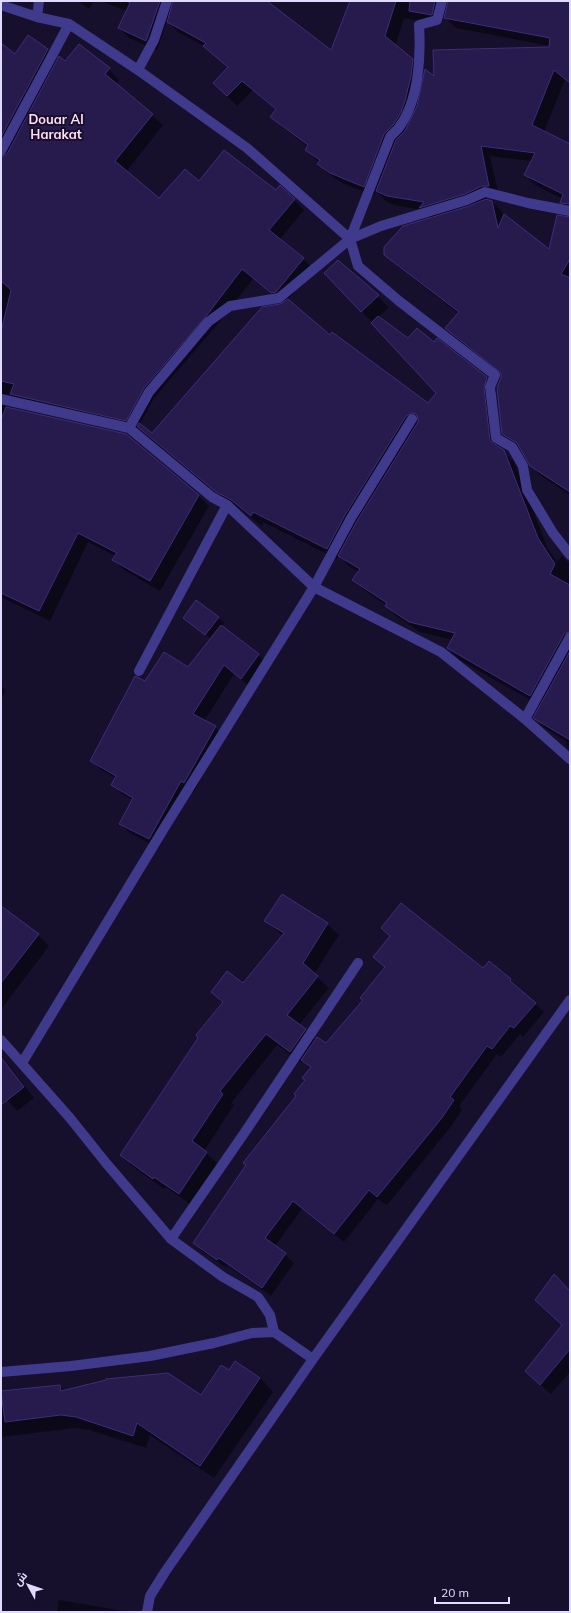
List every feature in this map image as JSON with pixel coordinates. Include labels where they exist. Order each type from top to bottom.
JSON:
[{"type":"street","points":[[37,17],[39,1]]},
{"type":"street","points":[[138,70],[154,40],[167,1]]},
{"type":"street","points":[[350,238],[390,137],[401,125],[413,100],[421,52],[419,25],[437,20],[442,1]]},
{"type":"street","points":[[1,5],[37,17],[69,24],[138,70],[247,148],[350,238],[358,266],[398,301],[496,375],[490,388],[496,438],[512,447],[523,466],[527,490],[553,533],[570,554]]},
{"type":"street","points":[[1,151],[69,24]]},
{"type":"street","points":[[129,428],[149,392],[208,322],[230,306],[279,298],[350,238],[381,226],[467,200],[485,192],[528,203],[570,211]]},
{"type":"street","points":[[1,400],[129,428],[212,497],[226,505],[314,587],[441,652],[526,719],[570,759]]},
{"type":"street","points":[[22,1062],[166,825],[314,587],[351,518],[412,419]]},
{"type":"street","points":[[139,671],[226,505]]},
{"type":"street","points":[[526,719],[570,636]]},
{"type":"street","points":[[171,1239],[245,1132],[358,963]]},
{"type":"street","points":[[147,1612],[150,1596],[165,1572],[313,1359],[570,1000]]},
{"type":"street","points":[[1,1040],[22,1062],[171,1239],[223,1277],[258,1297],[270,1315],[274,1332]]},
{"type":"street","points":[[1,1372],[71,1366],[150,1356],[214,1343],[252,1333],[274,1332],[313,1359]]},
{"type":"building","points":[[127,1],[160,1],[146,41],[118,28],[130,3]]},
{"type":"building","points":[[173,1],[267,1],[331,50],[350,1],[396,1],[385,36],[413,59],[411,76],[401,112],[394,124],[384,134],[364,187],[330,173],[317,164],[320,160],[305,150],[308,145],[270,117],[276,109],[242,81],[227,96],[213,83],[228,67],[203,46],[206,43],[167,22]]},
{"type":"building","points":[[410,1],[435,1],[432,15],[409,11]]},
{"type":"building","points":[[448,1],[570,1],[570,83],[554,70],[532,125],[570,144],[570,204],[560,203],[563,194],[524,175],[535,153],[481,146],[489,186],[482,186],[465,194],[419,208],[424,202],[387,196],[376,191],[396,140],[405,131],[417,106],[425,69],[434,76],[433,50],[549,47],[550,38],[444,18]]},
{"type":"building","points":[[28,35],[48,49],[1,137],[1,43],[15,54]]},
{"type":"building","points":[[79,44],[110,68],[105,74],[153,114],[115,161],[159,198],[185,169],[199,181],[224,150],[276,190],[280,185],[295,199],[269,230],[304,258],[276,292],[271,293],[242,269],[207,315],[144,388],[126,421],[10,394],[14,384],[1,381],[1,332],[11,290],[1,281],[1,157],[7,154],[59,56],[65,61]]},
{"type":"building","points":[[486,199],[492,201],[498,228],[504,214],[549,249],[557,215],[570,217],[570,259],[561,274],[570,278],[570,492],[530,466],[517,443],[502,434],[497,388],[501,378],[501,373],[445,328],[459,312],[384,255],[384,247],[403,226],[469,206]]},
{"type":"building","points":[[338,260],[379,295],[361,312],[324,273]]},
{"type":"building","points":[[288,299],[330,335],[332,332],[428,403],[436,393],[371,323],[378,316],[408,338],[417,328],[434,342],[437,338],[487,377],[484,388],[490,441],[504,450],[538,538],[555,564],[550,574],[570,585],[570,631],[564,634],[530,696],[447,648],[455,633],[409,622],[385,606],[387,603],[352,580],[360,569],[338,556],[357,521],[418,422],[416,414],[412,413],[406,416],[345,515],[327,549],[253,512],[251,516],[230,499],[216,492],[137,426],[139,423],[152,433],[262,307],[280,304]]},
{"type":"building","points":[[6,407],[126,434],[199,495],[150,581],[112,560],[117,553],[78,533],[39,611],[1,593],[1,420]]},
{"type":"building","points":[[196,600],[219,617],[205,635],[183,618]]},
{"type":"building","points":[[221,625],[259,654],[241,679],[224,665],[193,714],[216,726],[184,783],[181,781],[149,839],[119,824],[133,798],[111,785],[116,776],[90,761],[135,676],[145,681],[164,652],[188,667]]},
{"type":"building","points":[[570,651],[570,740],[533,718]]},
{"type":"building","points":[[282,894],[328,923],[303,963],[318,976],[287,1015],[306,1029],[290,1052],[266,1034],[220,1091],[223,1094],[192,1141],[207,1152],[179,1194],[154,1177],[153,1179],[120,1155],[198,1038],[196,1035],[223,1002],[211,992],[227,971],[243,983],[284,933],[264,921]]},
{"type":"building","points":[[401,903],[483,968],[489,961],[511,979],[510,981],[536,1003],[514,1028],[510,1026],[492,1049],[487,1046],[450,1097],[454,1100],[441,1119],[377,1197],[369,1190],[334,1234],[293,1201],[265,1238],[286,1253],[262,1288],[219,1258],[217,1260],[193,1243],[246,1165],[243,1163],[296,1096],[294,1094],[305,1080],[302,1078],[311,1067],[301,1060],[317,1037],[326,1043],[363,1000],[360,998],[385,967],[373,957],[390,936],[381,928]]},
{"type":"building","points":[[1,906],[39,934],[1,983]]},
{"type":"building","points":[[1,1057],[24,1087],[1,1105]]},
{"type":"building","points":[[554,1274],[570,1291],[570,1349],[540,1385],[525,1371],[562,1325],[535,1300]]},
{"type":"building","points":[[235,1361],[260,1378],[200,1466],[137,1423],[133,1436],[76,1417],[61,1415],[5,1422],[1,1391],[60,1385],[61,1391],[106,1379],[168,1373],[201,1395],[221,1365],[229,1370]]},
{"type":"district","name":"Douar Al Harakat","points":[[56,126]]}]
